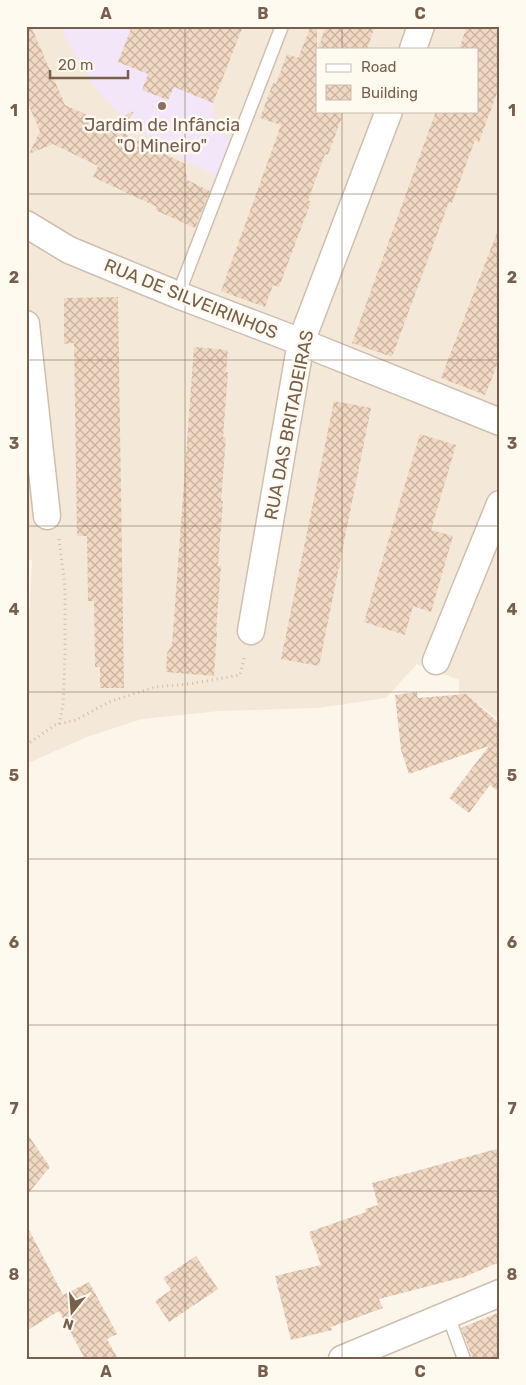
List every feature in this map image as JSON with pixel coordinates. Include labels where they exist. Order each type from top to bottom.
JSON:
[{"type":"street","points":[[413,48],[421,26]]},
{"type":"street","name":"RUA DAS BRITADEIRAS","points":[[251,631],[301,342],[389,112]]},
{"type":"street","name":"RUA DE SILVEIRINHOS","points":[[26,224],[69,250],[500,422]]},
{"type":"street","points":[[26,324],[47,516]]},
{"type":"street","points":[[436,661],[500,504]]},
{"type":"street","points":[[342,1359],[500,1293]]},
{"type":"lane","points":[[178,295],[282,26]]},
{"type":"lane","points":[[448,1315],[464,1359]]},
{"type":"path","points":[[47,516],[60,541],[65,587],[66,656],[63,705],[59,724]]},
{"type":"path","points":[[26,745],[55,725],[76,720],[109,702],[155,687],[189,684],[240,675],[251,631]]},
{"type":"shaded area","points":[[26,26],[500,26],[500,721],[486,709],[459,695],[459,680],[417,664],[386,698],[318,708],[220,711],[142,719],[87,737],[26,764],[26,679],[32,560],[26,559]]},
{"type":"shaded area","name":"Jardim de Infância \"O Mineiro\"","points":[[59,26],[241,26],[212,100],[218,124],[231,142],[216,176],[163,149],[117,112],[98,91]]},
{"type":"building","points":[[26,26],[31,26],[65,105],[106,124],[134,111],[123,133],[185,164],[187,180],[210,191],[195,228],[155,210],[157,207],[93,177],[98,166],[53,144],[29,154],[40,131],[26,99]]},
{"type":"building","points":[[132,26],[243,26],[213,103],[174,87],[168,100],[142,90],[148,74],[118,62]]},
{"type":"building","points":[[311,26],[317,26],[316,112],[344,112],[328,155],[325,154],[308,200],[311,202],[279,287],[273,285],[265,307],[221,291],[281,125],[260,118],[273,83],[276,84],[287,54],[298,58]]},
{"type":"building","points":[[326,26],[375,26],[367,48],[318,48]]},
{"type":"building","points":[[467,26],[500,26],[500,85],[479,142],[475,140],[452,203],[449,202],[392,357],[352,343],[436,112],[478,112],[478,48],[459,48]]},
{"type":"building","points":[[498,230],[500,230],[500,358],[485,395],[441,378]]},
{"type":"building","points":[[118,297],[124,688],[100,688],[100,667],[95,667],[94,601],[88,601],[87,536],[77,536],[74,343],[64,344],[64,298]]},
{"type":"building","points":[[194,347],[228,350],[223,437],[226,437],[218,566],[221,566],[214,676],[166,672],[167,653],[172,645]]},
{"type":"building","points":[[334,401],[371,408],[319,666],[281,659]]},
{"type":"building","points":[[420,434],[456,445],[431,530],[453,536],[431,612],[413,606],[405,635],[364,622]]},
{"type":"building","points":[[417,692],[418,698],[466,694],[500,724],[500,793],[490,785],[469,813],[449,798],[489,746],[409,774],[401,750],[395,695]]},
{"type":"building","points":[[26,1132],[50,1167],[26,1196]]},
{"type":"building","points":[[500,1148],[500,1262],[464,1277],[379,1299],[383,1308],[331,1327],[332,1330],[291,1340],[275,1276],[321,1265],[309,1232],[366,1212],[365,1209],[378,1205],[372,1183]]},
{"type":"building","points":[[26,1224],[63,1295],[89,1282],[117,1334],[107,1339],[118,1359],[85,1359],[59,1311],[26,1331]]},
{"type":"building","points":[[196,1256],[218,1289],[169,1322],[155,1301],[171,1290],[163,1278]]},
{"type":"building","points":[[500,1312],[500,1359],[473,1359],[461,1328]]},
{"type":"place","name":"Jardim de Infância \"O Mineiro\"","points":[[162,106]]}]
